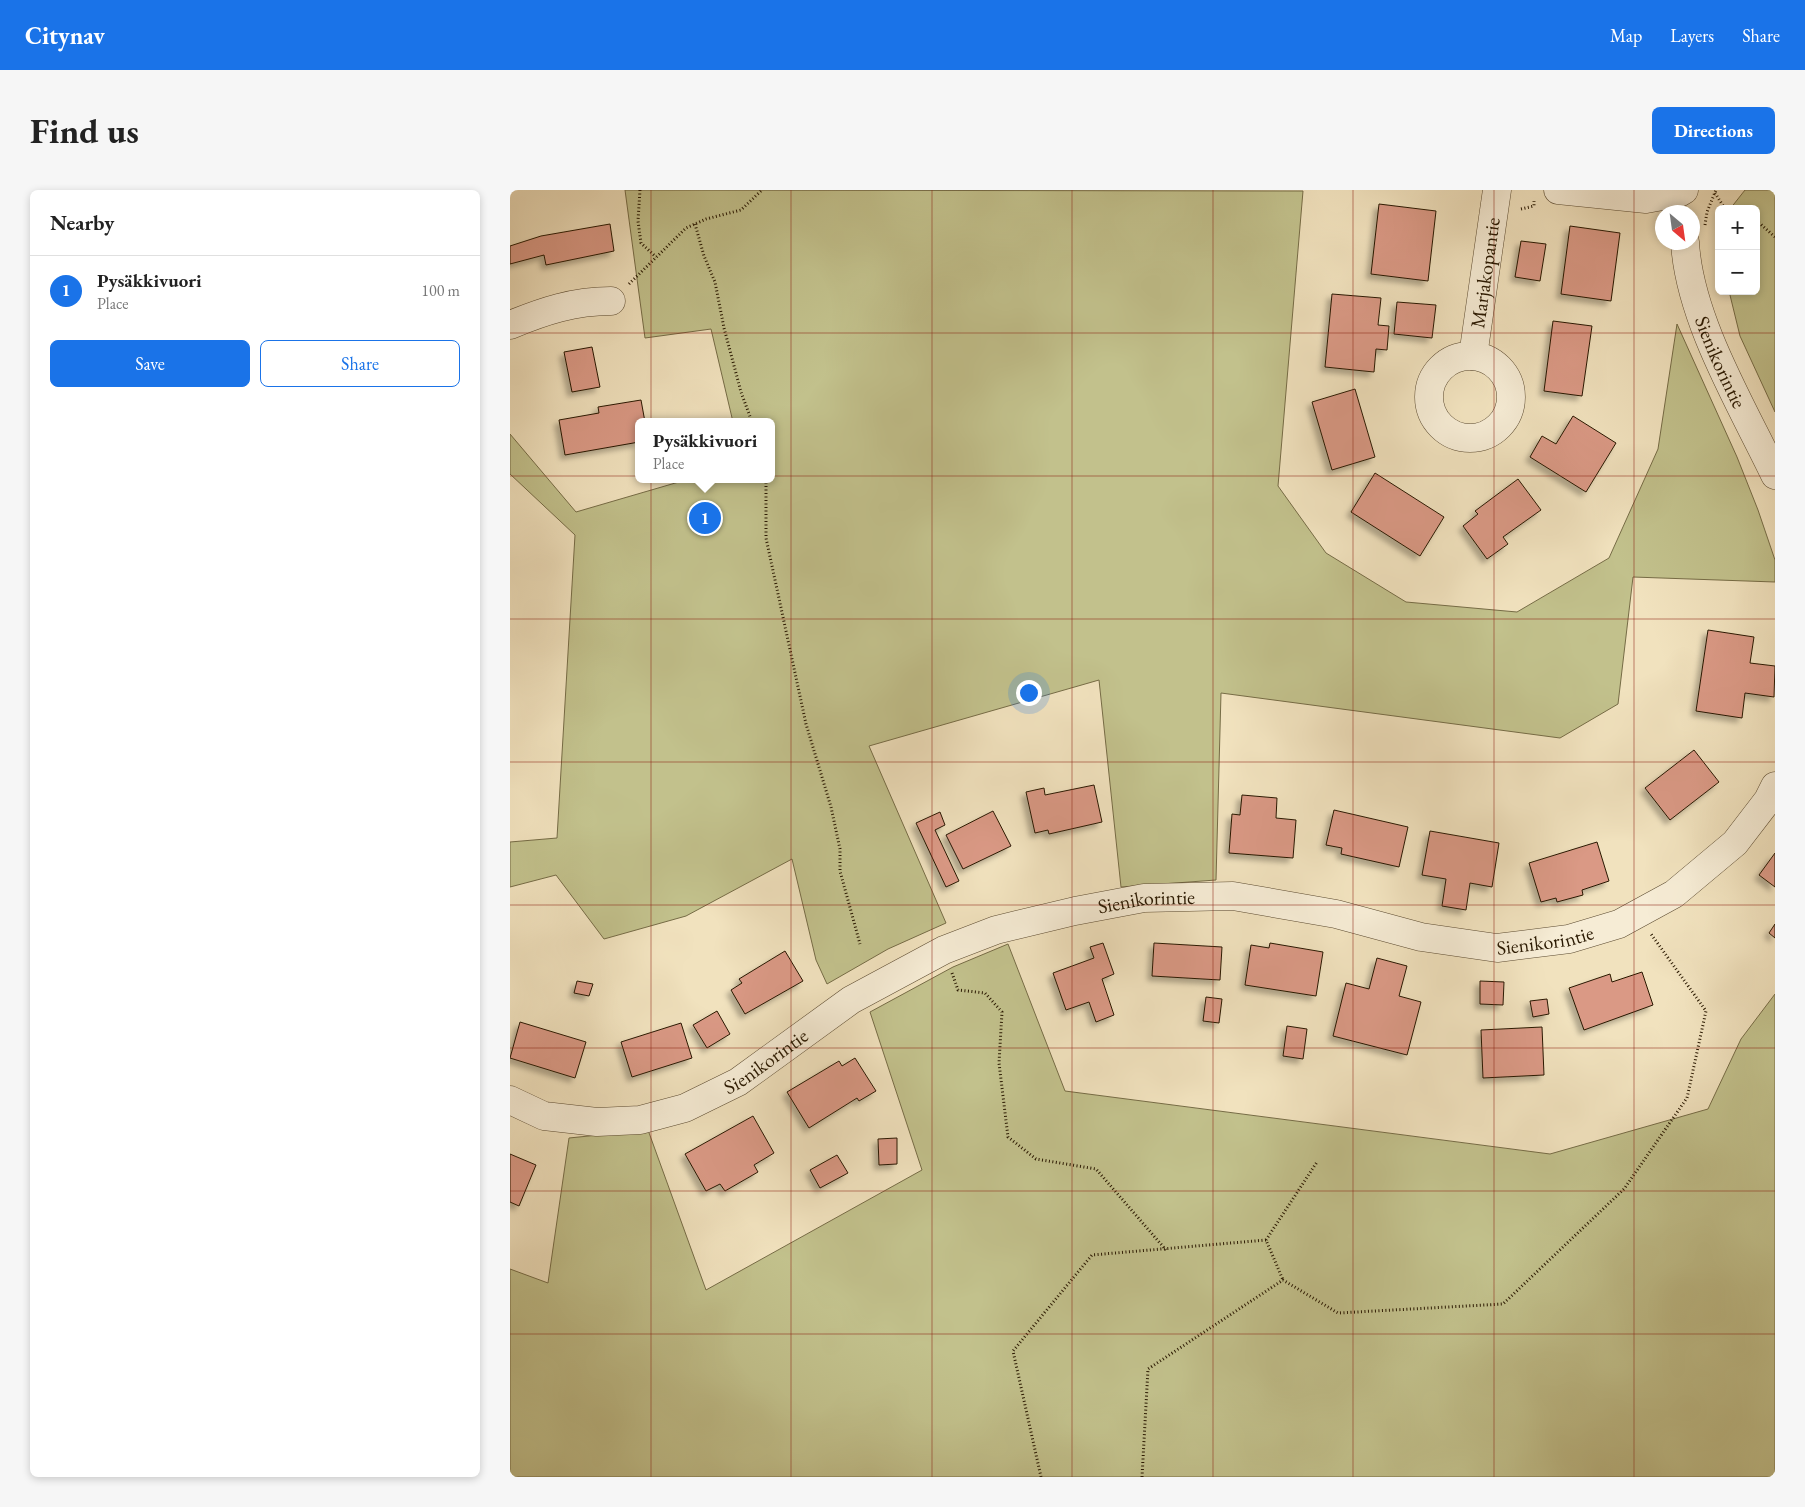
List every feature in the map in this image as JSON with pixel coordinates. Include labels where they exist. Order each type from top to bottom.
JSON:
[{"type":"street","name":"Marjakopantie","points":[[1473,356],[1497,190]]},
{"type":"street","points":[[1558,190],[1646,198],[1682,198]]},
{"type":"street","name":"Sienikorintie","points":[[1686,250],[1690,281],[1712,342],[1775,475]]},
{"type":"street","points":[[510,325],[552,308],[585,301],[612,301]]},
{"type":"street","name":"Sienikorintie","points":[[510,1100],[544,1116],[597,1122],[640,1120],[685,1108],[738,1082],[851,1000],[944,950],[996,930],[1075,911],[1144,898],[1233,896],[1336,914],[1421,937],[1497,948],[1569,939],[1619,924],[1674,894],[1735,843],[1768,800],[1775,786]]},
{"type":"path","points":[[640,190],[638,221],[641,243],[656,257]]},
{"type":"path","points":[[612,301],[686,228],[741,210],[762,190]]},
{"type":"path","points":[[1715,193],[1722,205]]},
{"type":"path","points":[[1760,223],[1775,236]]},
{"type":"path","points":[[695,224],[704,256],[715,282],[738,383],[751,418]]},
{"type":"path","points":[[767,483],[766,538],[806,724],[831,807],[840,849],[840,871],[860,944]]},
{"type":"path","points":[[1266,1240],[1283,1280],[1338,1314],[1503,1304],[1624,1189],[1687,1098],[1706,1011],[1638,915]]},
{"type":"path","points":[[944,950],[958,990],[984,993],[1002,1012],[999,1063],[1008,1137],[1036,1159],[1096,1169],[1166,1250]]},
{"type":"path","points":[[1266,1240],[1317,1162]]},
{"type":"path","points":[[1041,1477],[1013,1352],[1092,1255],[1266,1240]]},
{"type":"path","points":[[1142,1477],[1148,1369],[1283,1280]]},
{"type":"shaded area","points":[[625,190],[1303,191],[1278,486],[1326,553],[1406,602],[1517,612],[1609,558],[1658,449],[1677,324],[1737,457],[1758,510],[1775,560],[1775,582],[1633,577],[1618,704],[1560,738],[1221,693],[1216,880],[1121,887],[1099,680],[869,746],[946,923],[888,949],[827,984],[816,960],[792,859],[686,916],[604,939],[556,875],[510,887],[510,842],[557,838],[575,535],[510,474],[510,434],[576,512],[675,483],[775,483],[775,418],[732,418],[711,329],[645,338]]},
{"type":"shaded area","points":[[1745,190],[1775,190],[1775,412],[1740,336],[1730,295],[1760,295],[1760,205],[1733,205]]},
{"type":"shaded area","points":[[1008,944],[1065,1091],[1550,1154],[1708,1109],[1741,1039],[1775,994],[1775,1477],[510,1477],[510,1269],[548,1283],[569,1138],[648,1130],[706,1290],[922,1170],[870,1012],[953,967]]},
{"type":"building","points":[[1379,204],[1436,211],[1428,281],[1371,274]]},
{"type":"building","points":[[610,224],[614,251],[546,265],[544,255],[510,264],[510,246],[541,236]]},
{"type":"building","points":[[1570,226],[1620,233],[1611,301],[1561,294]]},
{"type":"building","points":[[1521,241],[1546,244],[1540,281],[1515,277]]},
{"type":"building","points":[[1332,294],[1381,298],[1378,325],[1389,326],[1387,350],[1376,349],[1374,372],[1325,367]]},
{"type":"building","points":[[1397,302],[1436,305],[1432,338],[1394,334]]},
{"type":"building","points":[[1553,321],[1592,326],[1582,396],[1544,391]]},
{"type":"building","points":[[592,347],[600,387],[572,392],[564,352]]},
{"type":"building","points":[[1355,389],[1375,457],[1332,470],[1312,402]]},
{"type":"building","points":[[641,400],[644,418],[635,418],[635,443],[565,455],[559,420],[599,413],[598,407]]},
{"type":"building","points":[[1573,416],[1616,443],[1586,492],[1530,457],[1542,436],[1556,444]]},
{"type":"building","points":[[1375,473],[1444,517],[1420,556],[1351,512]]},
{"type":"building","points":[[1518,479],[1541,510],[1503,537],[1508,544],[1487,559],[1463,526],[1478,514],[1475,511]]},
{"type":"building","points":[[1708,630],[1754,637],[1750,663],[1775,666],[1774,697],[1745,693],[1742,718],[1696,711]]},
{"type":"building","points":[[1694,750],[1719,782],[1670,820],[1645,788]]},
{"type":"building","points":[[1094,785],[1102,822],[1049,834],[1048,830],[1035,833],[1026,792],[1044,788],[1045,795]]},
{"type":"building","points":[[1242,795],[1277,798],[1276,818],[1296,820],[1293,858],[1229,853],[1232,814],[1240,815]]},
{"type":"building","points":[[1334,810],[1408,827],[1399,867],[1341,854],[1342,848],[1326,845]]},
{"type":"building","points":[[993,811],[1011,846],[963,869],[946,835]]},
{"type":"building","points":[[940,812],[945,825],[935,830],[959,881],[946,887],[916,823]]},
{"type":"building","points":[[1430,831],[1499,843],[1492,887],[1470,883],[1466,910],[1442,906],[1446,879],[1422,875]]},
{"type":"building","points":[[1597,842],[1609,881],[1582,890],[1583,895],[1557,902],[1556,898],[1541,902],[1529,863]]},
{"type":"building","points":[[1775,853],[1775,887],[1759,875]]},
{"type":"building","points":[[1775,924],[1775,938],[1769,933]]},
{"type":"building","points":[[1103,943],[1114,974],[1102,979],[1114,1015],[1096,1022],[1089,1002],[1066,1010],[1053,973],[1094,958],[1090,947]]},
{"type":"building","points":[[1154,943],[1222,947],[1220,980],[1152,976]]},
{"type":"building","points":[[1270,943],[1323,952],[1316,996],[1245,985],[1251,945],[1269,948]]},
{"type":"building","points":[[785,951],[803,981],[745,1014],[731,990],[742,983],[739,979]]},
{"type":"building","points":[[1377,958],[1407,966],[1399,996],[1421,1002],[1407,1055],[1333,1036],[1346,983],[1369,989]]},
{"type":"building","points":[[1642,972],[1653,1005],[1584,1030],[1569,988],[1610,974],[1612,982]]},
{"type":"building","points":[[577,981],[593,984],[589,996],[574,993]]},
{"type":"building","points":[[1480,981],[1504,982],[1503,1005],[1480,1004]]},
{"type":"building","points":[[1206,997],[1222,999],[1219,1023],[1203,1021]]},
{"type":"building","points":[[1547,999],[1549,1014],[1533,1017],[1530,1001]]},
{"type":"building","points":[[717,1011],[730,1034],[707,1048],[693,1025]]},
{"type":"building","points":[[520,1022],[586,1042],[575,1078],[510,1058]]},
{"type":"building","points":[[681,1023],[692,1058],[632,1077],[621,1042]]},
{"type":"building","points":[[1287,1026],[1307,1029],[1303,1059],[1283,1056]]},
{"type":"building","points":[[1542,1027],[1544,1075],[1483,1078],[1481,1030]]},
{"type":"building","points":[[855,1058],[876,1091],[859,1101],[857,1098],[809,1128],[787,1092],[839,1061],[842,1066]]},
{"type":"building","points":[[753,1116],[774,1153],[754,1165],[758,1172],[725,1191],[720,1184],[706,1191],[685,1154]]},
{"type":"building","points":[[897,1138],[897,1164],[879,1165],[878,1139]]},
{"type":"building","points":[[510,1154],[536,1165],[519,1206],[510,1202]]},
{"type":"building","points":[[837,1155],[848,1173],[820,1188],[810,1170]]},
{"type":"place","name":"Pysäkkivuori","points":[[705,518]]}]
